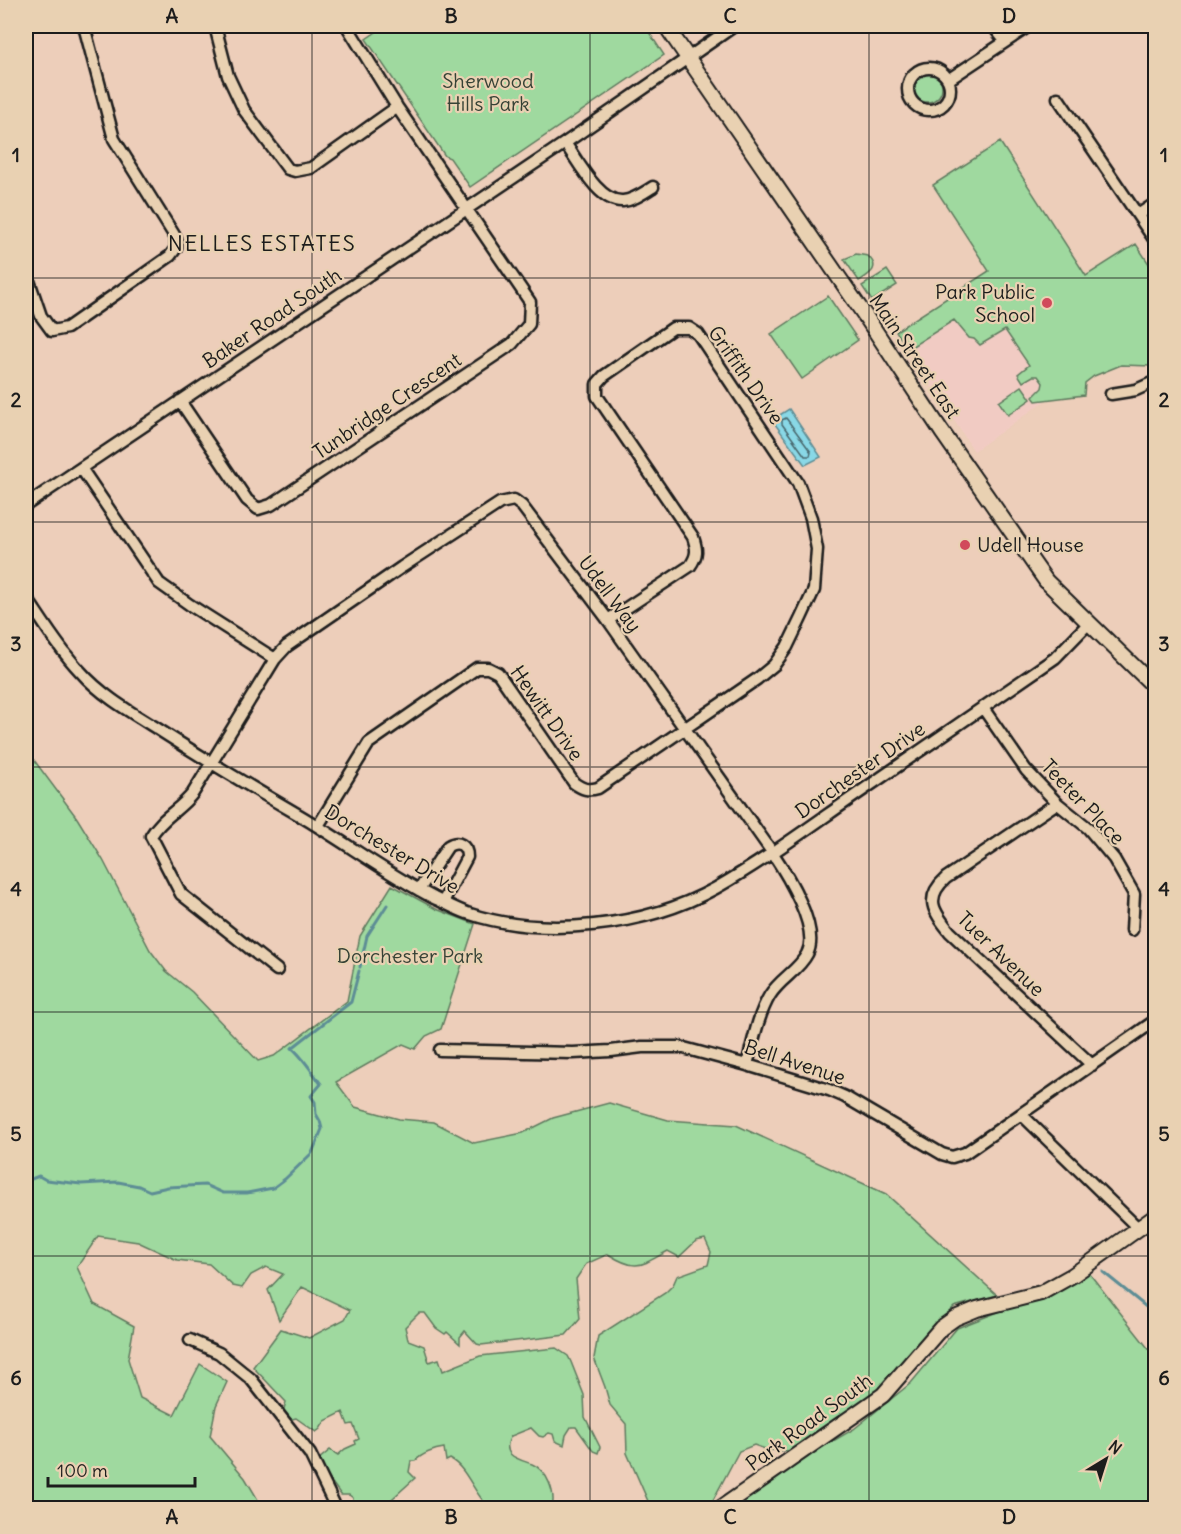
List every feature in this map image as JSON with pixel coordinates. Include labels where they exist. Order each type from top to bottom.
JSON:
[{"type":"main road","name":"Main Street East","points":[[666,26],[1046,581],[1155,688]]},
{"type":"main road","name":"Park Road South","points":[[721,1509],[883,1395],[928,1342],[948,1323],[977,1309],[1041,1293],[1073,1275],[1155,1216]]},
{"type":"street","points":[[26,272],[41,316],[52,331],[68,328],[170,256],[176,248],[177,238],[114,139],[84,26]]},
{"type":"street","points":[[215,26],[228,76],[244,110],[288,169],[295,171],[311,168],[397,107]]},
{"type":"street","points":[[347,26],[397,107],[467,209]]},
{"type":"street","name":"Baker Road South","points":[[26,505],[565,143],[734,26]]},
{"type":"street","points":[[993,26],[1005,41]]},
{"type":"street","points":[[948,80],[1029,26]]},
{"type":"street","points":[[928,68],[934,69],[945,75],[948,80],[949,97],[946,103],[936,110],[924,110],[910,99],[908,87],[912,76],[917,72],[928,68]]},
{"type":"street","points":[[1058,98],[1155,242]]},
{"type":"street","points":[[565,143],[598,190],[611,200],[622,201],[635,198],[652,187]]},
{"type":"street","points":[[1138,215],[1155,203]]},
{"type":"street","name":"Tunbridge Crescent","points":[[180,401],[247,500],[258,509],[281,499],[512,344],[529,324],[530,302],[467,209]]},
{"type":"street","name":"Griffith Drive","points":[[608,620],[690,566],[697,557],[697,548],[693,537],[597,396],[597,384],[604,376],[673,328],[689,328],[698,334],[798,483],[811,518],[817,549],[814,590],[787,647],[774,665],[686,728]]},
{"type":"street","points":[[1111,394],[1136,390],[1155,381]]},
{"type":"street","points":[[81,468],[159,583],[275,659]]},
{"type":"street","name":"Udell Way","points":[[277,970],[181,894],[151,836],[158,824],[187,800],[275,659],[287,645],[500,503],[514,500],[522,506],[686,728],[772,852],[797,893],[810,936],[807,956],[769,996],[747,1065]]},
{"type":"street","name":"Dorchester Drive","points":[[26,597],[82,673],[113,700],[211,764],[318,826],[419,890],[443,902],[467,913],[513,924],[543,927],[595,926],[663,910],[714,889],[772,852],[1055,658],[1088,624]]},
{"type":"street","name":"Hewitt Drive","points":[[318,826],[369,744],[477,668],[488,668],[498,673],[574,783],[585,789],[598,788],[686,728]]},
{"type":"street","name":"Teeter Place","points":[[983,708],[1026,770],[1057,803],[1088,828],[1114,859],[1134,894],[1131,930]]},
{"type":"street","name":"Tuer Avenue","points":[[1057,803],[946,878],[936,887],[932,903],[939,919],[950,932],[1092,1065]]},
{"type":"street","points":[[419,890],[448,846],[456,843],[462,844],[467,851],[467,857],[443,902]]},
{"type":"street","points":[[1138,1228],[1021,1114],[1155,1020]]},
{"type":"street","name":"Bell Avenue","points":[[440,1050],[573,1053],[664,1046],[696,1050],[845,1097],[942,1154],[952,1156],[965,1153],[1021,1114]]},
{"type":"street","points":[[189,1340],[219,1353],[251,1379],[310,1454],[336,1509]]},
{"type":"shaded area","name":"Park Public School","points":[[1000,142],[1086,276],[1136,244],[1155,273],[1155,364],[1152,366],[1093,367],[974,451],[896,331],[989,272],[933,185]]},
{"type":"green space","name":"Sherwood Hills Park","points":[[385,26],[645,26],[664,55],[470,187],[450,158],[445,156],[366,39]]},
{"type":"green space","points":[[927,72],[937,77],[942,87],[937,97],[927,102],[917,97],[912,87],[917,77]]},
{"type":"green space","name":"Park Public School","points":[[1000,142],[1086,276],[1136,244],[1155,273],[1156,364],[1152,366],[1121,365],[1094,376],[1085,383],[1084,395],[1036,401],[1033,397],[1042,388],[1043,383],[1038,376],[1033,376],[1023,382],[1018,374],[1029,365],[1005,330],[980,345],[974,339],[969,338],[954,320],[908,349],[896,331],[989,271],[933,185]]},
{"type":"green space","points":[[856,254],[868,256],[874,264],[870,273],[859,281],[844,259]]},
{"type":"green space","points":[[887,270],[897,285],[872,301],[862,286]]},
{"type":"green space","points":[[828,296],[858,340],[802,379],[771,334]]},
{"type":"green space","points":[[1022,386],[1031,399],[1008,415],[999,402]]},
{"type":"green space","name":"Dorchester Park","points":[[26,746],[28,752],[77,818],[103,860],[150,950],[166,971],[192,992],[258,1061],[274,1056],[347,1001],[360,936],[392,885],[436,909],[475,924],[441,1029],[426,1036],[415,1049],[403,1044],[336,1082],[355,1107],[399,1119],[434,1122],[474,1143],[523,1133],[553,1118],[609,1103],[668,1120],[736,1125],[886,1194],[997,1295],[954,1307],[913,1350],[884,1386],[819,1429],[791,1451],[768,1450],[754,1445],[739,1451],[713,1500],[701,1508],[651,1508],[627,1453],[626,1424],[610,1405],[594,1358],[598,1336],[665,1293],[673,1285],[677,1276],[708,1265],[711,1252],[705,1239],[696,1241],[679,1257],[668,1251],[644,1263],[632,1265],[608,1254],[586,1264],[576,1279],[580,1319],[566,1335],[481,1345],[477,1344],[465,1331],[460,1337],[460,1344],[447,1332],[445,1334],[436,1328],[425,1313],[419,1313],[405,1327],[408,1340],[424,1346],[429,1362],[439,1359],[443,1371],[480,1356],[556,1348],[568,1356],[584,1395],[585,1417],[600,1447],[598,1453],[593,1451],[576,1427],[571,1427],[564,1445],[555,1441],[553,1434],[539,1436],[531,1428],[511,1436],[508,1448],[512,1456],[537,1467],[546,1477],[553,1496],[552,1508],[487,1508],[461,1468],[450,1459],[446,1461],[444,1448],[411,1461],[409,1472],[415,1478],[382,1508],[354,1508],[353,1498],[349,1495],[341,1495],[318,1460],[330,1450],[338,1455],[356,1444],[355,1441],[359,1439],[353,1424],[348,1425],[343,1412],[325,1421],[316,1432],[296,1418],[288,1420],[283,1412],[286,1402],[253,1367],[281,1329],[309,1338],[345,1319],[350,1310],[302,1287],[279,1320],[268,1290],[283,1274],[266,1267],[251,1275],[242,1288],[233,1286],[209,1264],[177,1260],[138,1242],[98,1236],[77,1267],[94,1304],[134,1326],[128,1359],[140,1398],[174,1415],[200,1364],[227,1382],[216,1406],[210,1436],[245,1478],[263,1508],[26,1508]]},
{"type":"green space","points":[[1089,1273],[1155,1357],[1155,1508],[732,1508],[809,1455],[854,1429],[911,1383],[957,1328]]},
{"type":"water","points":[[789,409],[821,457],[805,465],[772,420]]},
{"type":"waterway","points":[[360,967],[367,936],[387,905]]},
{"type":"waterway","points":[[26,1181],[39,1176],[46,1180],[81,1184],[118,1182],[139,1186],[150,1191],[168,1187],[205,1185],[223,1193],[247,1193],[273,1188],[312,1153],[322,1129],[316,1114],[315,1102],[311,1096],[321,1084],[292,1048],[351,1002],[359,971]]},
{"type":"waterway","points":[[1103,1272],[1156,1315]]},
{"type":"place","name":"Park Public School","points":[[1047,303]]},
{"type":"place","name":"Udell House","points":[[965,545]]},
{"type":"district","name":"NELLES ESTATES","points":[[262,243]]}]
